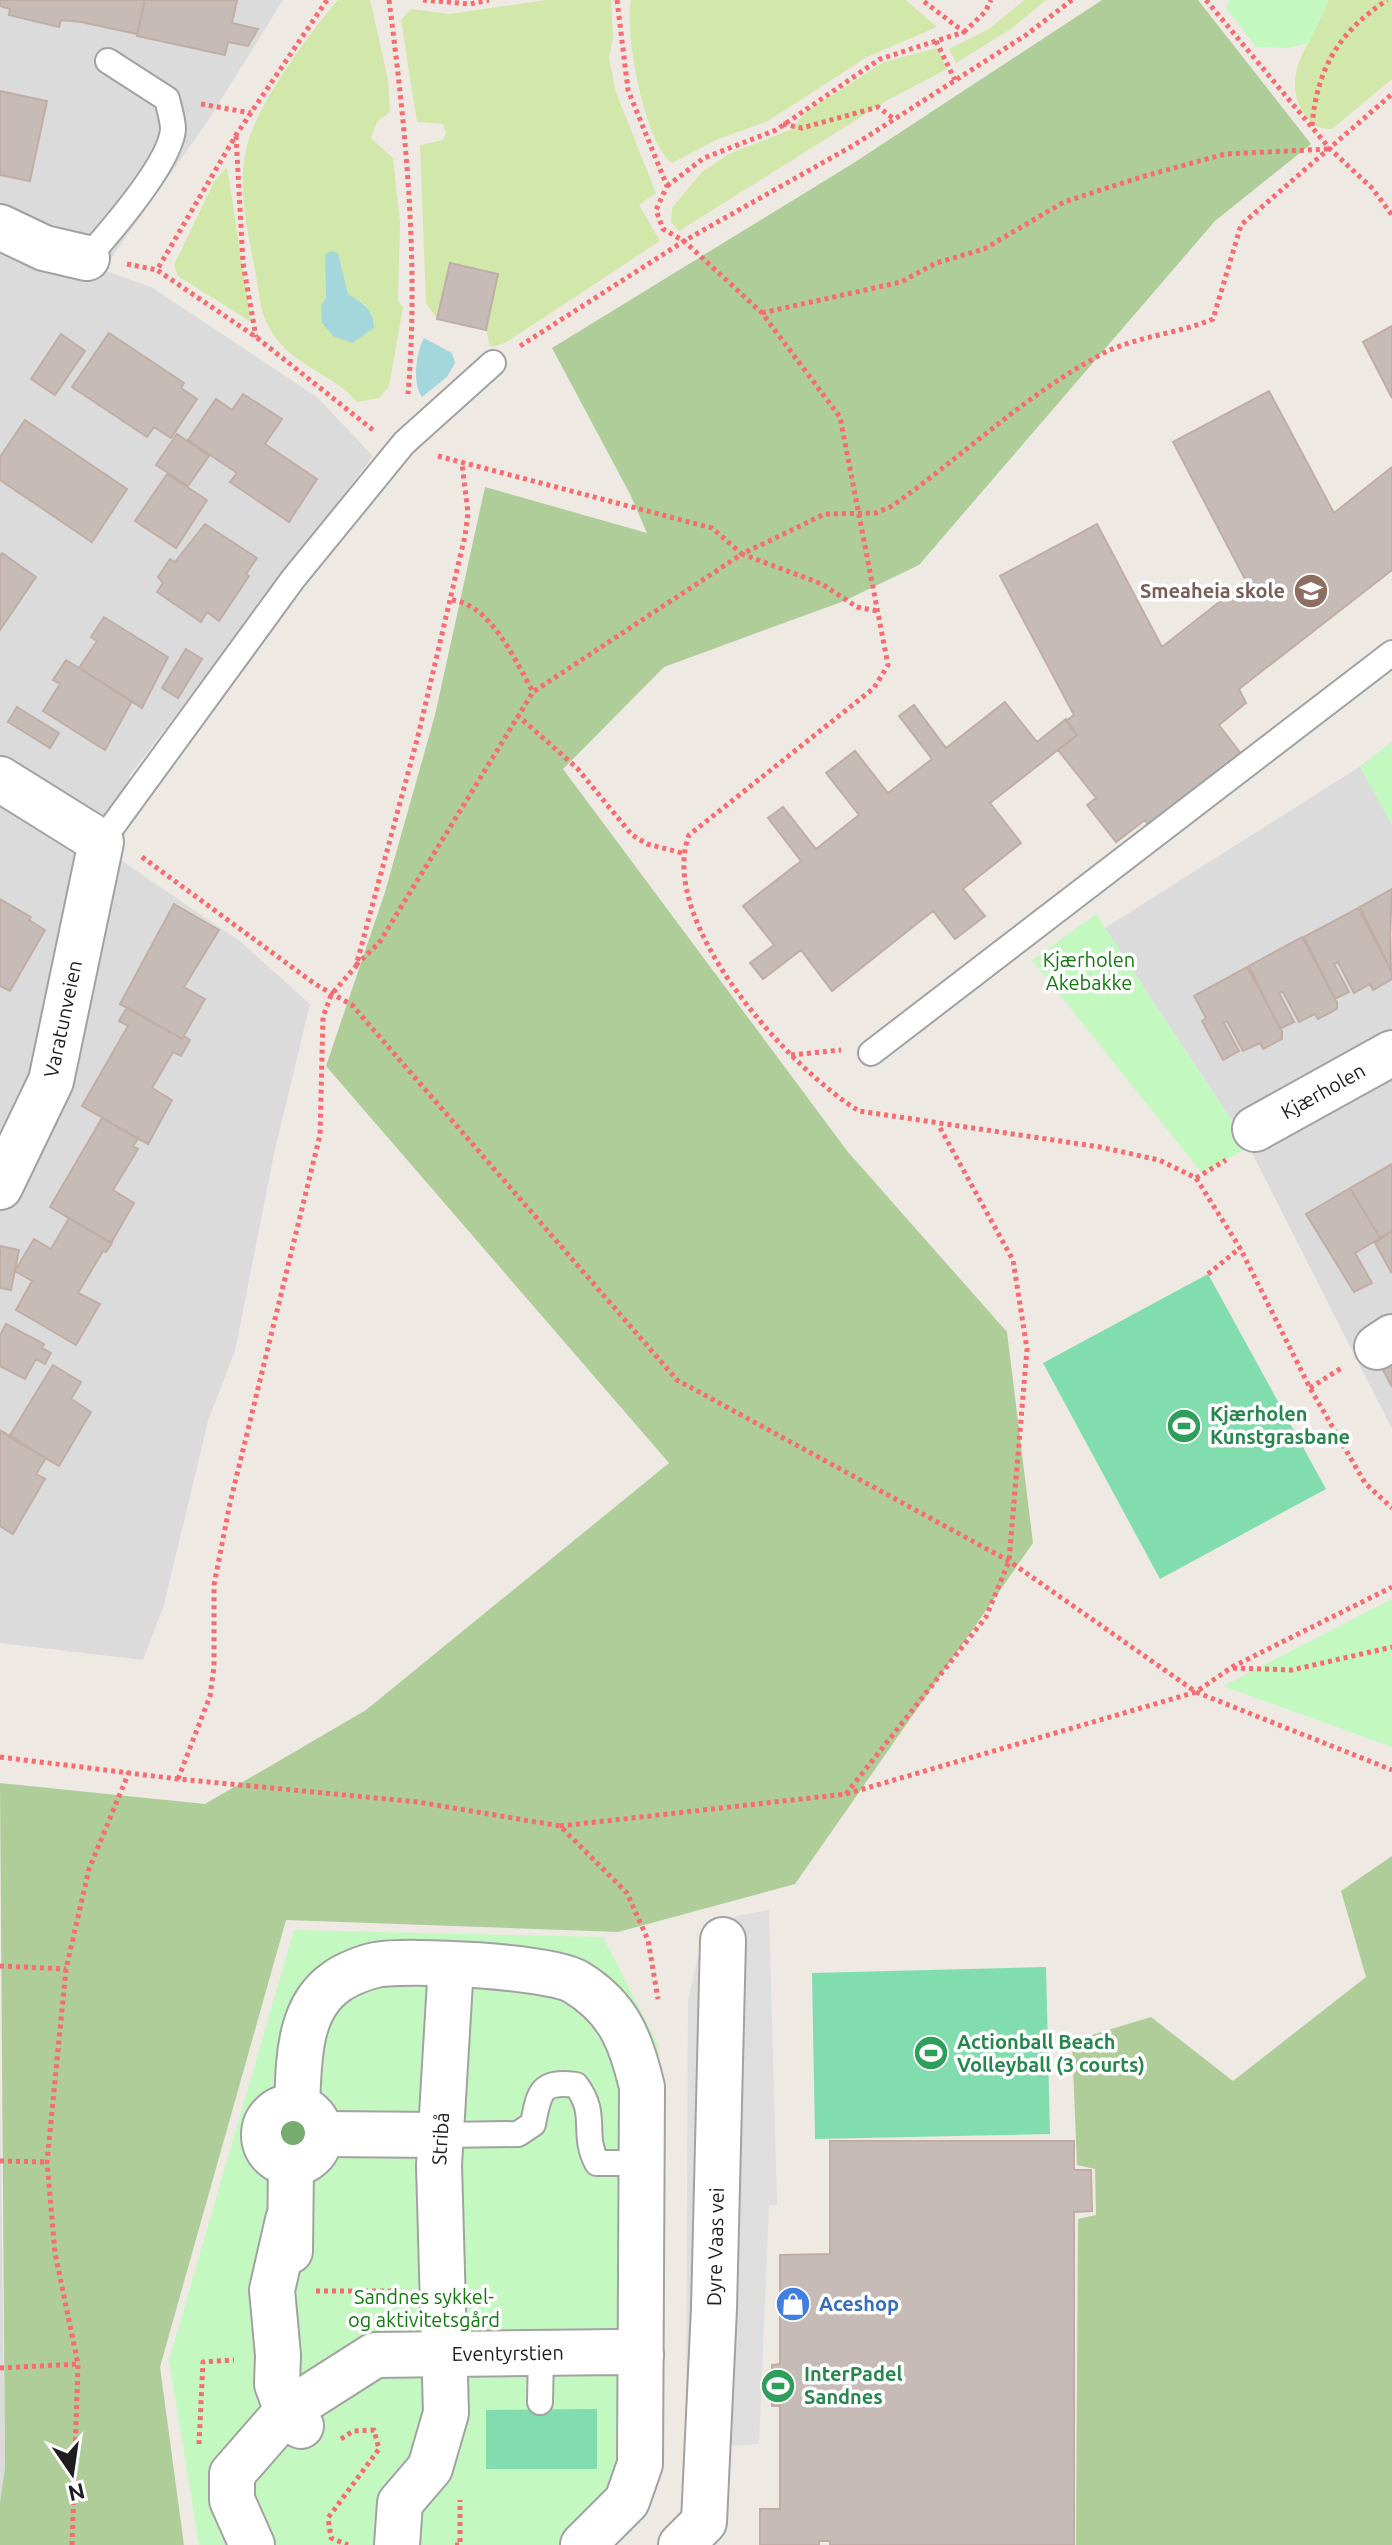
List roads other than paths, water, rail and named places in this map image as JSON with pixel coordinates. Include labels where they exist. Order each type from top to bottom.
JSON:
[{"type":"street","points":[[0,227],[44,248],[87,258]]},
{"type":"street","points":[[0,779],[104,836]]},
{"type":"street","name":"Varatunveien","points":[[0,1187],[51,1081],[104,836]]},
{"type":"street","name":"Kjærholen","points":[[1255,1129],[1392,1053]]},
{"type":"street","name":"Dyre Vaas vei","points":[[681,2545],[704,2522],[714,2308],[723,1940]]},
{"type":"street","points":[[252,2545],[232,2500],[232,2474],[253,2452],[305,2428],[277,2384],[278,2355],[293,2291],[288,2220],[291,2164],[313,2156],[299,2049],[310,2012],[335,1982],[375,1965],[451,1965],[537,1969],[575,1981],[607,2008],[631,2041],[642,2087],[640,2464],[627,2501],[583,2545]]},
{"type":"street","name":"Stribå","points":[[397,2545],[400,2503],[445,2476],[437,2354],[431,2332],[442,2311],[441,2135],[451,1965]]},
{"type":"street","points":[[309,2120],[441,2135]]},
{"type":"street","name":"Eventyrstien","points":[[305,2428],[375,2355],[619,2352],[641,2355]]},
{"type":"lane","points":[[87,258],[110,233],[169,151],[173,127],[167,99],[108,61]]},
{"type":"lane","points":[[104,836],[293,579],[404,443],[493,363]]},
{"type":"lane","points":[[871,1053],[1392,653]]},
{"type":"lane","points":[[441,2135],[518,2134],[533,2124],[539,2094],[546,2087],[560,2083],[576,2085],[588,2101],[590,2149],[597,2163],[642,2163]]},
{"type":"lane","points":[[540,2402],[541,2353]]},
{"type":"water","points":[[331,251],[338,253],[348,294],[366,307],[372,316],[374,328],[352,343],[333,336],[322,323],[321,305],[326,298],[325,255]]},
{"type":"water","points":[[424,338],[452,353],[455,363],[447,377],[422,397],[416,368]]},
{"type":"place","name":"Smeaheia skole","points":[[1311,591]]},
{"type":"place","name":"Kjærholen Kunstgrasbane","points":[[1184,1426]]},
{"type":"place","name":"Actionball Beach Volleyball (3 courts)","points":[[931,2053]]},
{"type":"place","name":"Aceshop","points":[[793,2304]]},
{"type":"place","name":"InterPadel Sandnes","points":[[778,2386]]},
{"type":"park label","name":"Kjærholen Akebakke","points":[[1089,972]]},
{"type":"park label","name":"Sandnes sykkel- og aktivitetsgård","points":[[424,2308]]}]
